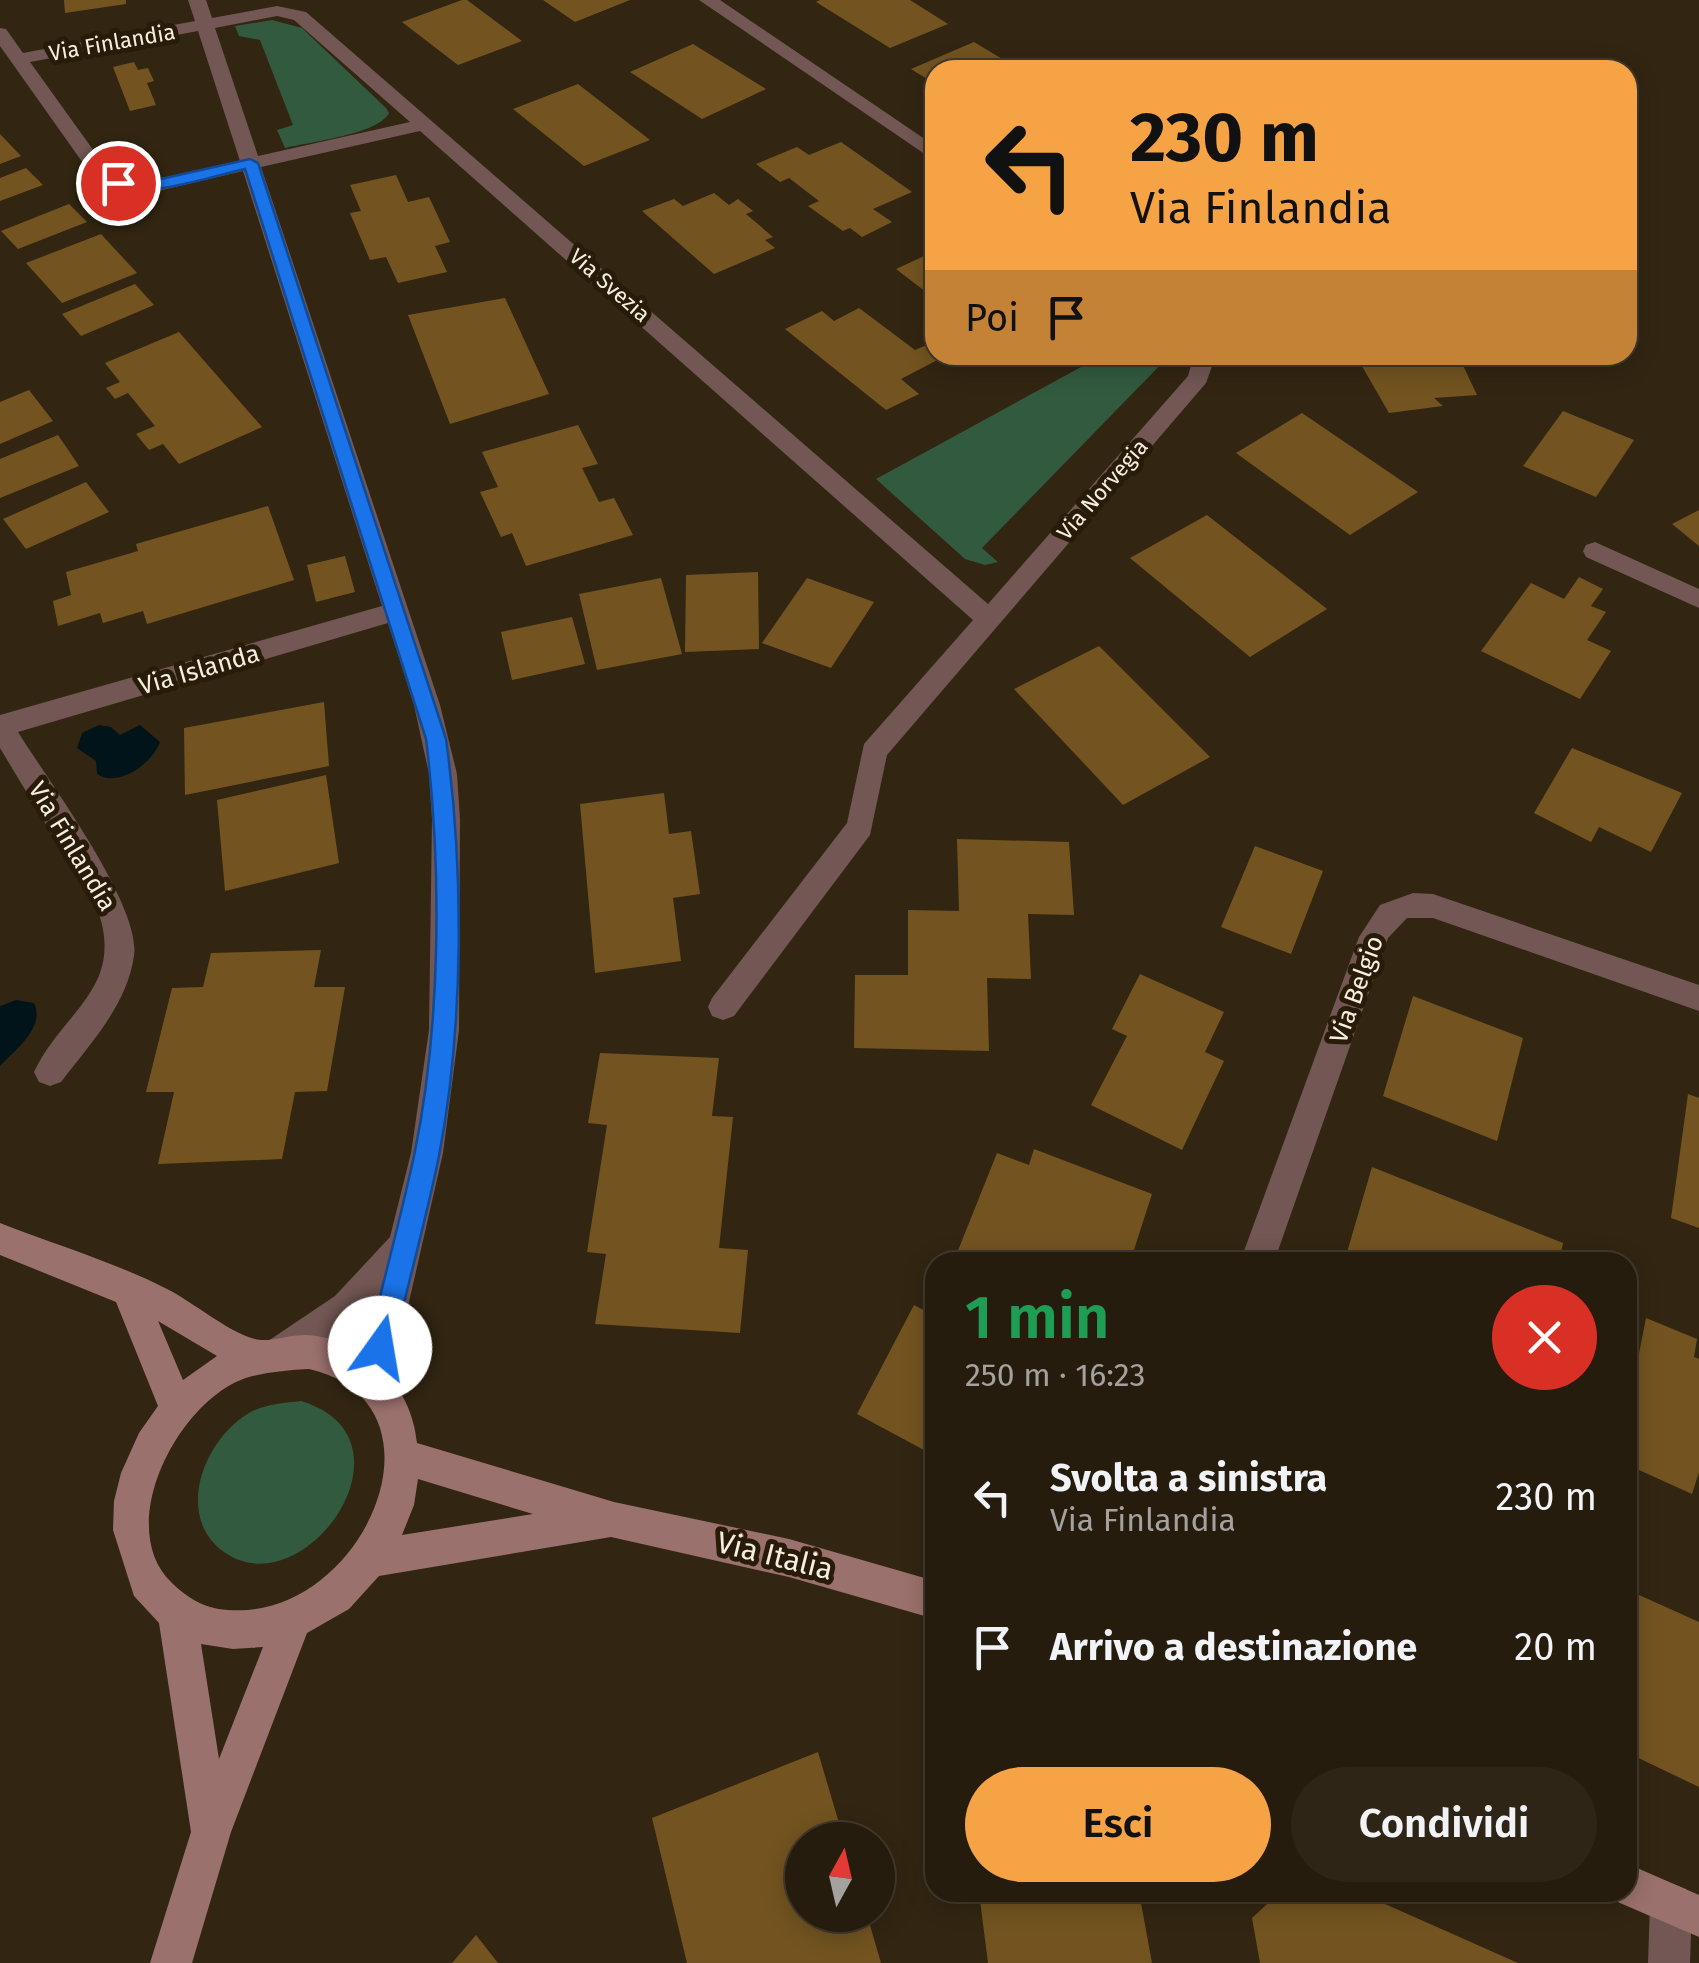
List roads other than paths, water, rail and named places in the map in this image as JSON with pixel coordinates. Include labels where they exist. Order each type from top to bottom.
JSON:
[{"type":"street","points":[[197,0],[396,611],[443,774],[447,852],[444,1030],[427,1153],[372,1381]]},
{"type":"street","points":[[708,0],[925,147]]},
{"type":"street","name":"Via Svezia","points":[[205,25],[277,11],[300,16],[990,620]]},
{"type":"street","name":"Via Finlandia","points":[[19,59],[205,25]]},
{"type":"street","name":"Via Finlandia","points":[[0,34],[109,181],[152,186],[427,124]]},
{"type":"street","name":"Via Norvegia","points":[[723,1007],[860,826],[874,750],[1198,378],[1203,365]]},
{"type":"street","points":[[1595,552],[1699,599]]},
{"type":"street","name":"Via Islanda","points":[[1,726],[396,611]]},
{"type":"street","name":"Via Finlandia","points":[[1,726],[111,907],[122,938],[120,964],[110,988],[50,1072]]},
{"type":"street","name":"Via Belgio","points":[[1261,1252],[1374,937],[1382,921],[1398,908],[1432,906],[1699,998]]},
{"type":"street","points":[[0,1239],[127,1288],[268,1356],[309,1352],[344,1361],[372,1381],[394,1414],[403,1456],[396,1508],[370,1559],[336,1595],[292,1622],[252,1631],[212,1629],[177,1614],[147,1584],[132,1542],[133,1496],[148,1449],[176,1408],[205,1383],[268,1356],[347,1308],[379,1276],[406,1239]]},
{"type":"street","points":[[127,1288],[176,1408]]},
{"type":"street","name":"Via Italia","points":[[403,1456],[614,1520],[774,1554],[925,1597]]},
{"type":"street","points":[[370,1559],[614,1520]]},
{"type":"street","points":[[177,1614],[210,1832]]},
{"type":"street","points":[[171,1963],[210,1832],[292,1622]]},
{"type":"street","points":[[1637,1889],[1685,1910],[1670,1963]]}]
